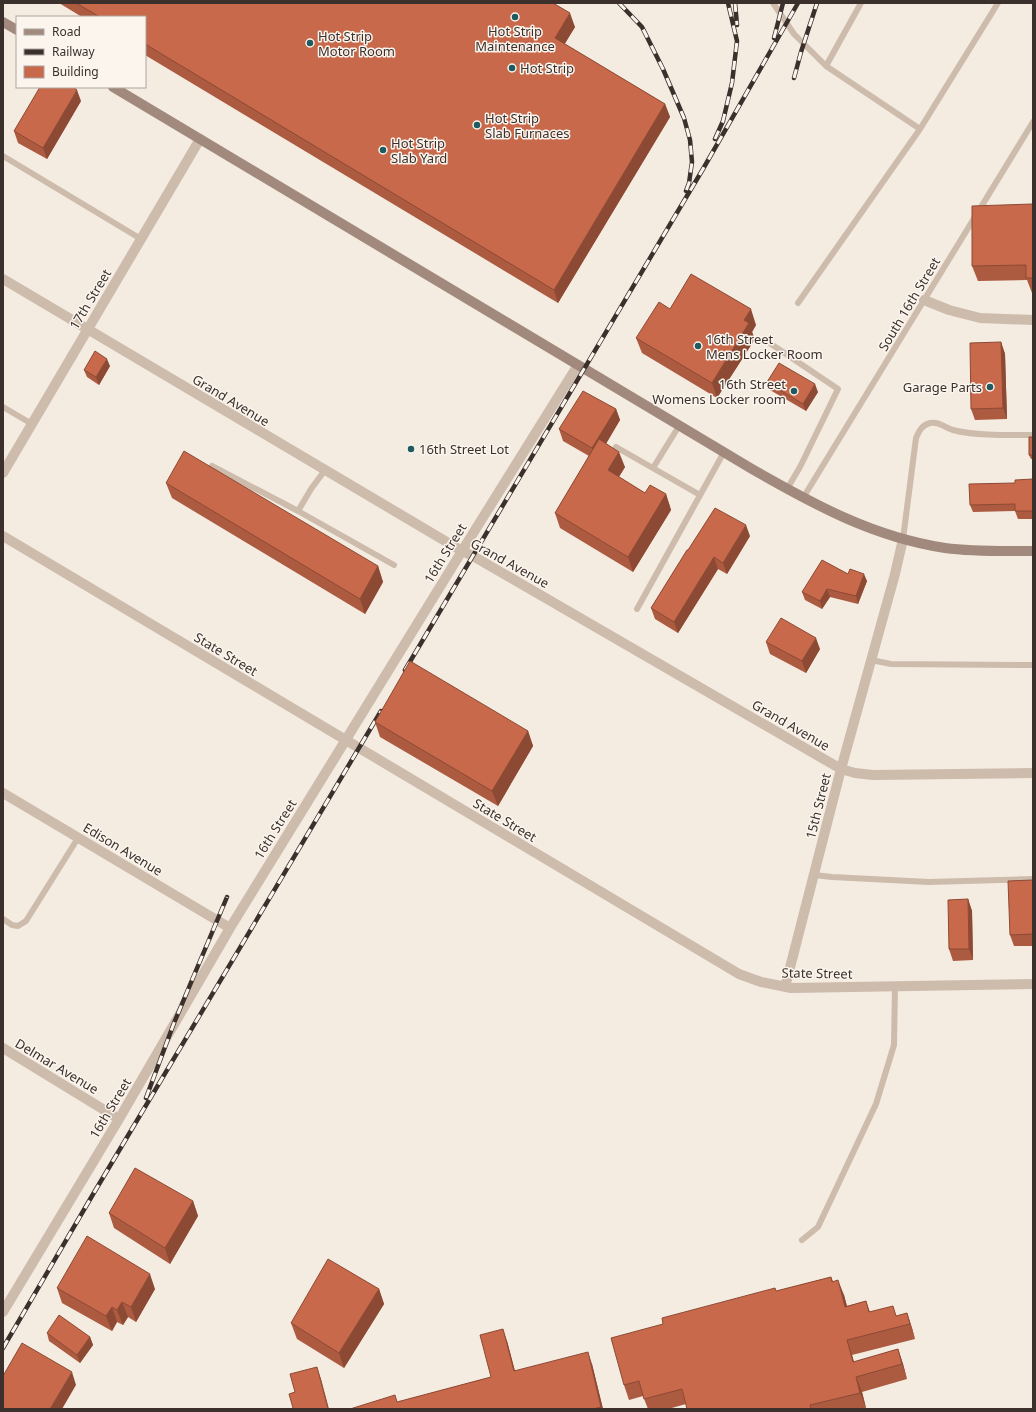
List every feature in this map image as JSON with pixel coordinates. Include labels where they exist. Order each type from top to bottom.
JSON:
[{"type":"main road","points":[[3,22],[16,29]]},
{"type":"main road","points":[[115,88],[679,426],[803,498],[841,517],[873,530],[903,539],[945,548],[977,551],[1033,551]]},
{"type":"street","name":"17th Street","points":[[3,473],[200,139]]},
{"type":"street","name":"Grand Avenue","points":[[3,280],[462,551],[841,769],[855,773],[873,775],[1033,773]]},
{"type":"street","points":[[924,300],[949,310],[980,318],[1033,320]]},
{"type":"street","name":"16th Street","points":[[4,1308],[119,1119],[230,928],[578,365]]},
{"type":"street","name":"State Street","points":[[3,536],[739,974],[761,982],[785,987],[1033,984]]},
{"type":"street","name":"15th Street","points":[[785,987],[841,769],[895,574],[903,539]]},
{"type":"street","name":"Edison Avenue","points":[[3,793],[230,928]]},
{"type":"street","name":"Delmar Avenue","points":[[3,1048],[119,1119]]},
{"type":"lane","points":[[773,3],[794,34],[826,66],[920,129]]},
{"type":"lane","points":[[826,66],[861,3]]},
{"type":"lane","points":[[798,303],[920,129],[998,3]]},
{"type":"lane","name":"South 16th Street","points":[[803,498],[1033,122]]},
{"type":"lane","points":[[3,156],[141,239]]},
{"type":"lane","points":[[771,344],[838,389],[800,468],[787,489]]},
{"type":"lane","points":[[3,407],[32,424]]},
{"type":"lane","points":[[903,539],[916,438],[920,429],[925,425],[938,423],[952,430],[996,434],[1033,435]]},
{"type":"lane","points":[[653,468],[679,426]]},
{"type":"lane","points":[[616,447],[700,495]]},
{"type":"lane","points":[[636,609],[724,452]]},
{"type":"lane","points":[[212,466],[298,511],[394,565]]},
{"type":"lane","points":[[298,511],[311,489],[325,470]]},
{"type":"lane","points":[[871,660],[891,664],[1033,666]]},
{"type":"lane","points":[[3,919],[18,926],[26,921],[78,838]]},
{"type":"lane","points":[[814,875],[929,882],[1033,879]]},
{"type":"lane","points":[[802,1240],[818,1227],[876,1104],[894,1046],[895,986]]},
{"type":"building","points":[[76,3],[553,3],[570,13],[555,38],[665,104],[554,290],[146,45],[146,16],[98,16]]},
{"type":"building","points":[[39,88],[74,88],[77,90],[43,148],[14,131]]},
{"type":"building","points":[[1033,204],[1033,278],[1026,278],[1026,265],[972,266],[972,206]]},
{"type":"building","name":"16th Street Mens Locker Room","points":[[691,274],[751,309],[744,320],[749,323],[712,383],[636,338],[659,302],[670,309]]},
{"type":"building","name":"Garage Parts","points":[[1001,342],[1003,408],[971,409],[970,343]]},
{"type":"building","points":[[95,351],[107,359],[96,377],[84,370]]},
{"type":"building","name":"16th Street Womens Locker room","points":[[779,363],[815,384],[803,404],[767,382]]},
{"type":"building","points":[[583,391],[616,409],[592,448],[559,429]]},
{"type":"building","points":[[1029,437],[1033,437],[1033,455],[1029,455]]},
{"type":"building","points":[[599,439],[619,452],[608,470],[645,493],[650,485],[666,494],[628,557],[555,513]]},
{"type":"building","points":[[184,451],[378,566],[360,599],[166,483]]},
{"type":"building","points":[[1033,479],[1033,511],[1015,511],[1015,504],[970,505],[969,484],[1015,483],[1015,480]]},
{"type":"building","points":[[715,508],[746,525],[723,563],[714,557],[674,622],[651,608]]},
{"type":"building","points":[[822,560],[848,574],[850,569],[864,574],[856,596],[827,589],[820,601],[802,592]]},
{"type":"building","points":[[781,618],[816,638],[802,661],[766,642]]},
{"type":"building","points":[[410,661],[528,731],[492,791],[375,722]]},
{"type":"building","points":[[1033,880],[1033,934],[1010,935],[1008,881]]},
{"type":"building","points":[[968,899],[969,949],[949,949],[948,900]]},
{"type":"building","points":[[135,1168],[193,1201],[165,1248],[109,1213]]},
{"type":"building","points":[[87,1236],[150,1274],[131,1307],[122,1302],[117,1310],[112,1307],[106,1316],[57,1288]]},
{"type":"building","points":[[328,1259],[379,1289],[339,1353],[291,1323]]},
{"type":"building","points":[[831,1277],[832,1282],[838,1280],[845,1307],[866,1301],[869,1312],[893,1306],[896,1316],[907,1313],[910,1324],[847,1340],[853,1362],[898,1349],[902,1364],[856,1377],[860,1393],[810,1405],[811,1409],[687,1409],[682,1389],[644,1399],[639,1381],[624,1385],[611,1338],[663,1324],[662,1318],[775,1288],[776,1291]]},
{"type":"building","points":[[59,1315],[90,1337],[77,1355],[47,1333]]},
{"type":"building","points":[[503,1329],[514,1371],[588,1352],[601,1407],[593,1409],[350,1409],[395,1395],[397,1402],[491,1377],[480,1335]]},
{"type":"building","points":[[22,1343],[72,1372],[50,1409],[3,1409],[3,1376]]},
{"type":"building","points":[[317,1367],[328,1409],[291,1409],[293,1408],[289,1394],[295,1392],[290,1374]]},
{"type":"railway","points":[[619,3],[642,27],[663,69],[684,118],[690,140],[692,162],[689,183],[686,191]]},
{"type":"railway","points":[[715,139],[723,121],[732,83],[737,41],[728,3]]},
{"type":"railway","points":[[735,3],[737,25]]},
{"type":"railway","points":[[774,38],[783,3]]},
{"type":"railway","points":[[405,670],[703,169],[798,3]]},
{"type":"railway","points":[[794,78],[817,3]]},
{"type":"railway","points":[[3,1348],[381,711]]},
{"type":"railway","points":[[146,1098],[174,1023],[227,897]]},
{"type":"place","name":"Hot Strip Maintenance","points":[[515,17]]},
{"type":"place","name":"Hot Strip Motor Room","points":[[310,43]]},
{"type":"place","name":"Hot Strip","points":[[512,68]]},
{"type":"place","name":"Hot Strip Slab Furnaces","points":[[477,125]]},
{"type":"place","name":"Hot Strip Slab Yard","points":[[383,150]]},
{"type":"place","name":"16th Street Mens Locker Room","points":[[698,346]]},
{"type":"place","name":"Garage Parts","points":[[990,387]]},
{"type":"place","name":"16th Street Womens Locker room","points":[[794,391]]},
{"type":"place","name":"16th Street Lot","points":[[411,449]]}]
